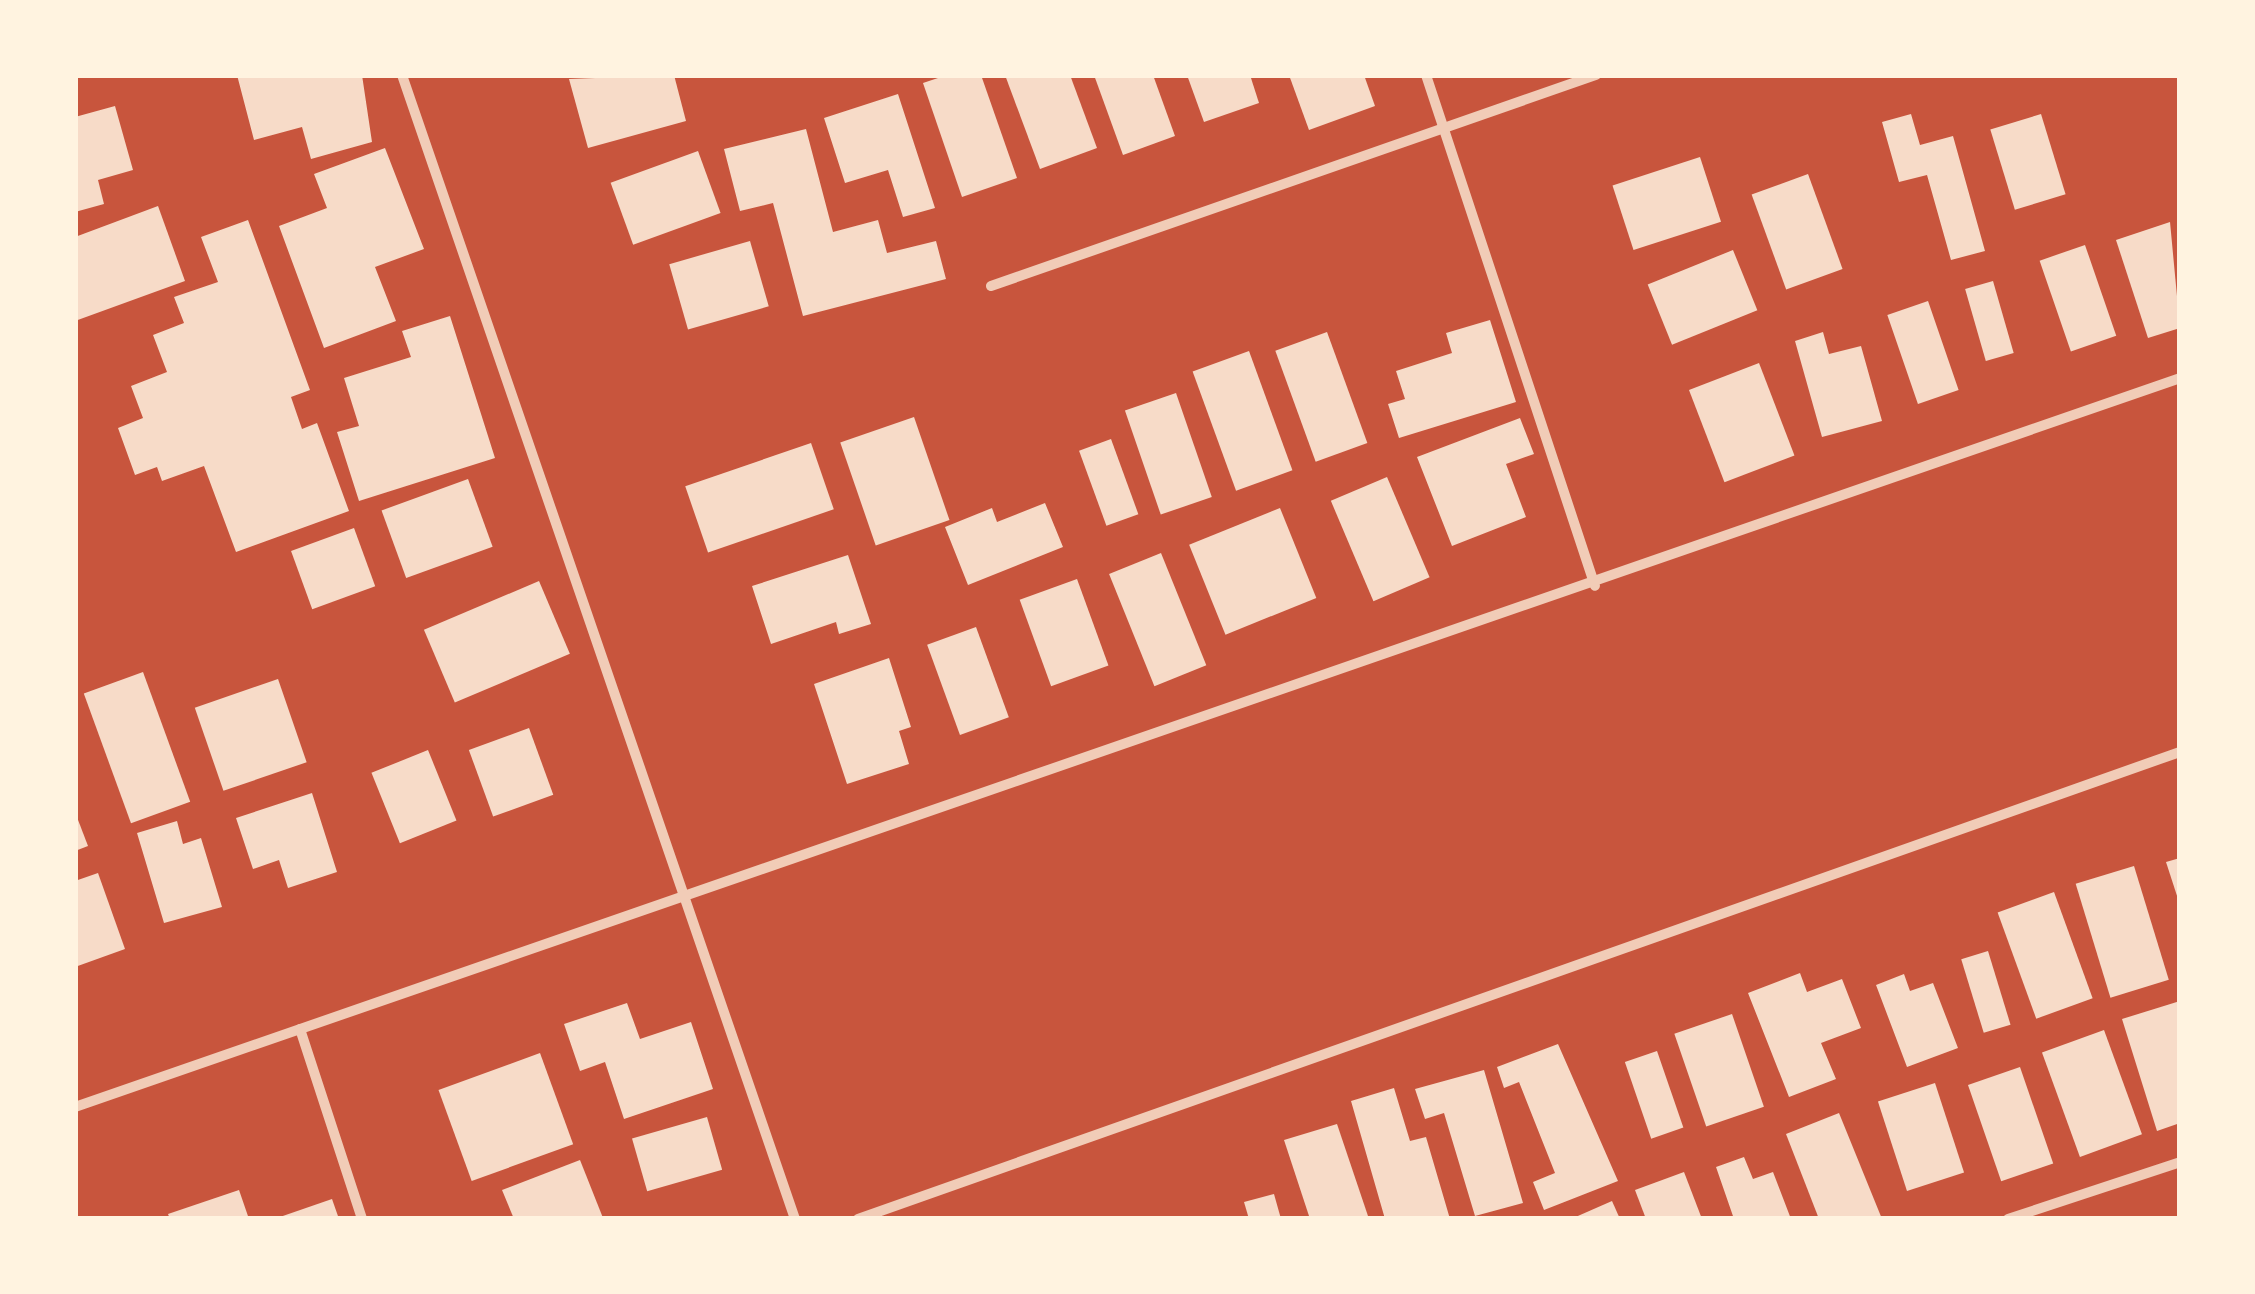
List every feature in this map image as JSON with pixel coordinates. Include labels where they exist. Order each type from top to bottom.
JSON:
[{"type":"street","points":[[402,75],[795,1219]]},
{"type":"street","points":[[1426,75],[1595,586]]},
{"type":"street","points":[[992,286],[1445,132],[1596,75]]},
{"type":"street","points":[[75,1107],[683,902],[1595,586],[2180,378]]},
{"type":"street","points":[[858,1219],[2180,752]]},
{"type":"street","points":[[300,1029],[362,1219]]},
{"type":"street","points":[[2013,1218],[2180,1162]]},
{"type":"building","points":[[237,75],[362,75],[372,142],[311,159],[302,127],[254,140]]},
{"type":"building","points":[[674,75],[686,121],[588,148],[569,79]]},
{"type":"building","points":[[947,75],[981,75],[1017,178],[962,197],[923,83]]},
{"type":"building","points":[[1005,75],[1070,75],[1097,148],[1040,169]]},
{"type":"building","points":[[1094,75],[1153,75],[1175,136],[1123,155]]},
{"type":"building","points":[[1187,75],[1250,75],[1259,103],[1204,122]]},
{"type":"building","points":[[1289,75],[1364,75],[1375,106],[1309,130]]},
{"type":"building","points":[[898,94],[935,208],[903,217],[888,170],[845,183],[824,118]]},
{"type":"building","points":[[115,106],[133,170],[98,180],[104,204],[75,212],[75,117]]},
{"type":"building","points":[[1911,114],[1920,145],[1953,136],[1985,251],[1951,260],[1927,175],[1899,182],[1882,122]]},
{"type":"building","points":[[2041,114],[2066,194],[2015,210],[1990,129]]},
{"type":"building","points":[[806,129],[833,232],[878,220],[887,253],[936,241],[946,279],[803,316],[773,203],[740,211],[724,149]]},
{"type":"building","points":[[385,148],[424,249],[375,267],[396,321],[324,348],[279,226],[327,208],[314,174]]},
{"type":"building","points":[[698,151],[721,213],[633,245],[611,183]]},
{"type":"building","points":[[1700,157],[1721,222],[1634,250],[1613,185]]},
{"type":"building","points":[[1808,174],[1843,269],[1786,289],[1752,195]]},
{"type":"building","points":[[158,206],[185,281],[75,321],[75,237]]},
{"type":"building","points":[[248,220],[310,390],[291,397],[302,429],[317,423],[349,511],[236,552],[204,466],[162,481],[157,467],[135,475],[118,428],[143,418],[131,386],[167,372],[153,335],[184,323],[174,297],[218,282],[201,237]]},
{"type":"building","points":[[2170,222],[2180,328],[2148,338],[2116,240]]},
{"type":"building","points":[[750,241],[769,306],[688,330],[669,264]]},
{"type":"building","points":[[2085,245],[2116,336],[2071,351],[2040,261]]},
{"type":"building","points":[[1733,250],[1757,310],[1672,345],[1648,284]]},
{"type":"building","points":[[1993,281],[2014,353],[1986,361],[1965,289]]},
{"type":"building","points":[[1928,301],[1959,390],[1918,404],[1887,315]]},
{"type":"building","points":[[450,316],[495,458],[359,501],[337,432],[359,426],[344,378],[411,357],[402,331]]},
{"type":"building","points":[[1490,320],[1516,402],[1399,438],[1388,404],[1405,399],[1396,371],[1452,353],[1446,333]]},
{"type":"building","points":[[1327,332],[1367,443],[1316,462],[1275,351]]},
{"type":"building","points":[[1823,332],[1829,354],[1861,346],[1882,421],[1822,437],[1795,341]]},
{"type":"building","points":[[1249,351],[1292,470],[1236,491],[1193,372]]},
{"type":"building","points":[[1759,363],[1794,455],[1724,482],[1689,390]]},
{"type":"building","points":[[1176,393],[1212,497],[1161,515],[1125,411]]},
{"type":"building","points":[[914,417],[949,520],[876,545],[840,442]]},
{"type":"building","points":[[1520,418],[1534,454],[1506,464],[1526,517],[1452,546],[1417,457]]},
{"type":"building","points":[[1111,439],[1138,514],[1106,526],[1079,451]]},
{"type":"building","points":[[811,443],[834,509],[708,552],[685,486]]},
{"type":"building","points":[[1387,477],[1430,577],[1373,601],[1331,501]]},
{"type":"building","points":[[468,479],[493,547],[406,578],[382,510]]},
{"type":"building","points":[[1045,503],[1063,547],[968,585],[945,527],[992,508],[997,522]]},
{"type":"building","points":[[1280,508],[1316,598],[1225,635],[1189,545]]},
{"type":"building","points":[[354,528],[375,586],[312,609],[291,551]]},
{"type":"building","points":[[1161,553],[1206,665],[1154,686],[1109,574]]},
{"type":"building","points":[[848,555],[871,624],[839,634],[836,622],[771,644],[752,586]]},
{"type":"building","points":[[1077,579],[1108,665],[1051,686],[1020,600]]},
{"type":"building","points":[[539,581],[570,654],[455,703],[424,630]]},
{"type":"building","points":[[976,627],[1009,717],[960,735],[927,645]]},
{"type":"building","points":[[889,658],[911,727],[899,731],[909,764],[847,784],[814,684]]},
{"type":"building","points":[[143,672],[190,802],[131,823],[84,694]]},
{"type":"building","points":[[278,679],[307,762],[223,791],[195,708]]},
{"type":"building","points":[[529,728],[553,795],[493,817],[469,750]]},
{"type":"building","points":[[428,750],[456,820],[400,843],[371,773]]},
{"type":"building","points":[[312,793],[337,872],[288,888],[279,860],[253,869],[236,818]]},
{"type":"building","points":[[75,812],[88,846],[75,851]]},
{"type":"building","points":[[177,821],[183,844],[201,838],[222,907],[164,923],[137,833]]},
{"type":"building","points":[[2180,858],[2180,902],[2179,902],[2166,862]]},
{"type":"building","points":[[2134,866],[2169,980],[2110,998],[2076,884]]},
{"type":"building","points":[[98,873],[125,949],[75,967],[75,881]]},
{"type":"building","points":[[2054,892],[2093,998],[2036,1019],[1998,913]]},
{"type":"building","points":[[1988,951],[2011,1025],[1984,1033],[1961,959]]},
{"type":"building","points":[[1800,973],[1807,992],[1842,979],[1861,1028],[1821,1043],[1836,1079],[1789,1097],[1748,993]]},
{"type":"building","points":[[1904,974],[1910,991],[1933,983],[1958,1048],[1907,1067],[1876,985]]},
{"type":"building","points":[[2180,1001],[2180,1123],[2157,1131],[2122,1019]]},
{"type":"building","points":[[627,1003],[640,1039],[691,1022],[713,1089],[624,1119],[605,1062],[580,1071],[564,1024]]},
{"type":"building","points":[[1732,1014],[1764,1107],[1706,1127],[1674,1034]]},
{"type":"building","points":[[2104,1030],[2142,1134],[2080,1157],[2042,1053]]},
{"type":"building","points":[[1558,1044],[1618,1181],[1544,1210],[1533,1182],[1555,1173],[1519,1082],[1504,1088],[1497,1067]]},
{"type":"building","points":[[1657,1051],[1683,1128],[1651,1139],[1625,1062]]},
{"type":"building","points":[[540,1053],[573,1144],[472,1181],[439,1090]]},
{"type":"building","points":[[2020,1067],[2053,1163],[2001,1181],[1968,1085]]},
{"type":"building","points":[[1484,1070],[1523,1203],[1475,1216],[1444,1113],[1425,1119],[1415,1089]]},
{"type":"building","points":[[1935,1083],[1964,1172],[1907,1191],[1878,1102]]},
{"type":"building","points":[[1394,1088],[1410,1141],[1426,1137],[1450,1219],[1385,1219],[1351,1101]]},
{"type":"building","points":[[1839,1113],[1882,1219],[1819,1219],[1786,1134]]},
{"type":"building","points":[[707,1117],[722,1170],[647,1191],[632,1138]]},
{"type":"building","points":[[1337,1124],[1369,1219],[1310,1219],[1284,1140]]},
{"type":"building","points":[[1744,1157],[1753,1179],[1773,1172],[1791,1219],[1734,1219],[1716,1167]]},
{"type":"building","points":[[580,1160],[603,1218],[514,1219],[502,1190]]},
{"type":"building","points":[[1684,1172],[1702,1219],[1646,1219],[1635,1190]]},
{"type":"building","points":[[239,1190],[249,1219],[170,1219],[168,1214]]},
{"type":"building","points":[[1274,1194],[1281,1219],[1249,1219],[1244,1202]]},
{"type":"building","points":[[332,1199],[339,1219],[277,1219],[277,1218]]},
{"type":"building","points":[[1612,1201],[1620,1219],[1571,1219]]}]
